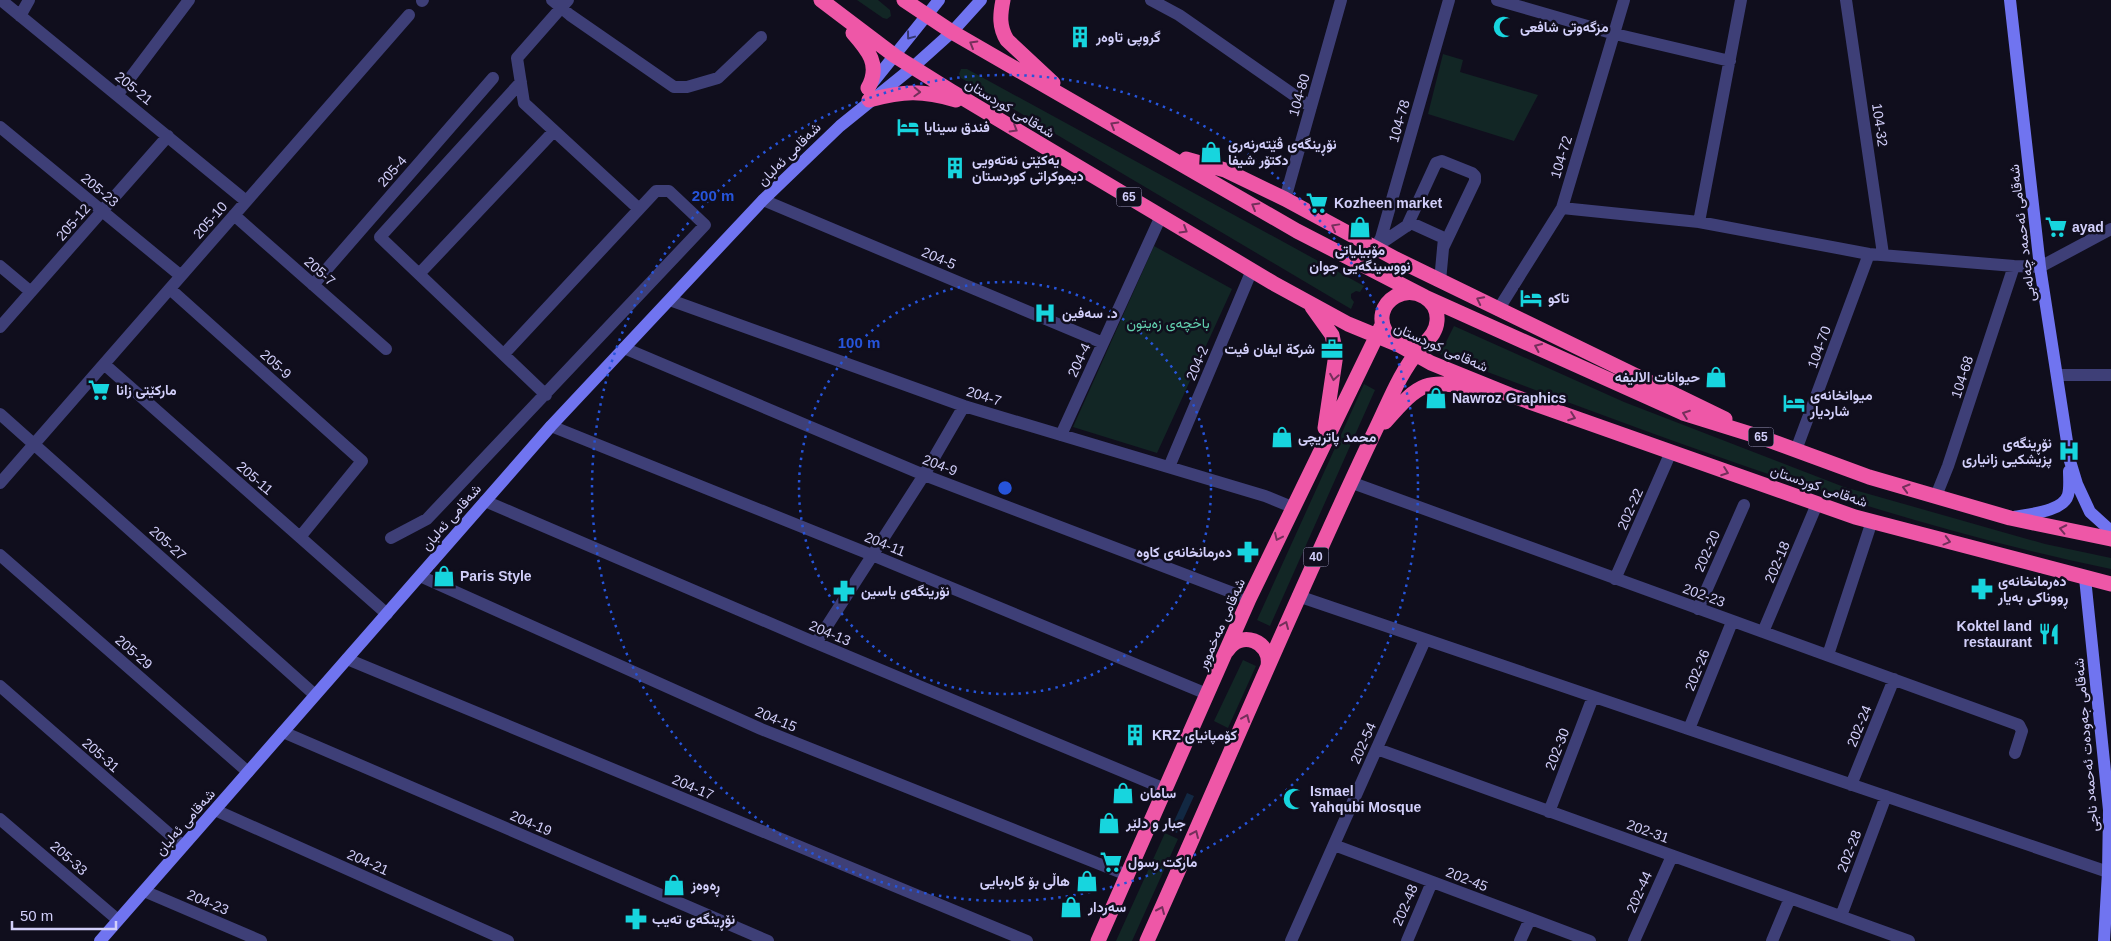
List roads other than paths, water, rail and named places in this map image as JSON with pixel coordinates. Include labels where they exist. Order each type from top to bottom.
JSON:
[{"type":"highway","name":"شەقامی کوردستان","points":[[904,0],[952,32],[1297,231],[1424,297],[1684,413],[1760,437],[1869,477],[2010,518],[2111,539]]},
{"type":"highway","points":[[1003,0],[1000,22],[1007,40],[1072,101]]},
{"type":"highway","name":"شەقامی کوردستان","points":[[823,1],[912,67],[1252,270],[1348,324],[1380,330]]},
{"type":"highway","points":[[823,1],[871,55],[874,68],[869,94],[921,92],[970,104],[992,116]]},
{"type":"highway","name":"شەقامی کوردستان","points":[[1162,152],[1225,170],[1285,199],[1375,248],[1498,310],[1682,397],[1760,437]]},
{"type":"highway","name":"شەقامی مەخموور","points":[[1098,941],[1249,599],[1292,507],[1380,330],[1385,307],[1398,295],[1407,292],[1424,297]]},
{"type":"highway","name":"40","points":[[1147,941],[1350,482],[1401,377],[1420,348],[1436,329],[1436,311],[1424,297]]},
{"type":"highway","points":[[1308,302],[1332,335],[1336,354],[1322,446]]},
{"type":"highway","points":[[1380,330],[1399,345],[1417,346],[1420,348]]},
{"type":"highway","name":"شەقامی کوردستان","points":[[1420,348],[1431,363],[1510,395],[1817,504],[1872,521],[2111,584]]},
{"type":"highway","points":[[1372,436],[1404,400],[1425,386],[1443,383],[1510,395]]},
{"type":"highway","points":[[1225,655],[1230,645],[1236,641],[1254,640],[1263,647],[1267,654],[1266,670]]},
{"type":"street","name":"205-21","points":[[1,0],[118,94],[246,201]]},
{"type":"street","points":[[20,16],[29,0]]},
{"type":"street","points":[[118,94],[189,0]]},
{"type":"street","name":"شەقامی ئەلبان","points":[[100,941],[551,426],[764,200],[840,126],[869,94],[895,56],[939,0]]},
{"type":"street","name":"شەقامی ئەلبان","points":[[869,94],[912,67],[952,32],[981,0]]},
{"type":"street","points":[[1151,0],[1179,15],[1311,107]]},
{"type":"street","name":"104-80","points":[[1285,199],[1341,0]]},
{"type":"street","name":"104-78","points":[[1375,248],[1381,238],[1449,0]]},
{"type":"street","points":[[1497,0],[1615,34],[1730,60]]},
{"type":"street","name":"104-72","points":[[1498,310],[1562,208],[1624,0]]},
{"type":"street","points":[[1700,222],[1741,0]]},
{"type":"street","name":"104-32","points":[[1846,0],[1883,254]]},
{"type":"street","name":"شەقامی ئەحمەد چەلەبی","points":[[2010,0],[2040,267],[2070,461],[2077,484],[2090,512],[2111,531]]},
{"type":"street","points":[[639,209],[524,103],[517,58],[560,3],[674,87],[687,87],[718,78],[761,37]]},
{"type":"street","name":"205-10","points":[[0,483],[409,16]]},
{"type":"street","name":"205-4","points":[[313,285],[493,78]]},
{"type":"street","points":[[521,82],[380,237],[546,395]]},
{"type":"street","name":"205-23","points":[[0,127],[180,276]]},
{"type":"street","points":[[420,274],[554,131]]},
{"type":"street","name":"205-12","points":[[0,327],[168,136]]},
{"type":"street","points":[[1407,226],[1436,163],[1442,161],[1472,173],[1475,176],[1475,180],[1444,248]]},
{"type":"street","points":[[391,538],[427,519],[546,395],[705,224],[669,191],[656,191],[504,354]]},
{"type":"street","name":"204-5","points":[[764,200],[1103,343]]},
{"type":"street","points":[[1562,208],[1700,222],[1869,254],[2040,267],[2111,229]]},
{"type":"street","name":"205-7","points":[[234,215],[386,349]]},
{"type":"street","name":"204-4","points":[[1061,435],[1161,216]]},
{"type":"street","points":[[1375,248],[1411,223],[1444,238],[1440,281]]},
{"type":"street","name":"104-70","points":[[1796,450],[1869,254]]},
{"type":"street","points":[[0,266],[31,292]]},
{"type":"street","name":"104-68","points":[[1936,496],[1948,466],[2014,266]]},
{"type":"street","name":"204-2","points":[[1169,467],[1252,270]]},
{"type":"street","name":"205-9","points":[[170,289],[362,461],[300,537]]},
{"type":"street","name":"204-7","points":[[670,300],[964,406],[1265,496],[1292,507]]},
{"type":"street","name":"204-9","points":[[624,348],[924,475],[1249,599]]},
{"type":"street","name":"205-11","points":[[104,364],[387,614]]},
{"type":"street","points":[[2057,375],[2111,375]]},
{"type":"street","points":[[816,643],[924,475],[964,406]]},
{"type":"street","name":"205-27","points":[[0,414],[316,695]]},
{"type":"street","name":"204-11","points":[[551,426],[872,555],[1207,694]]},
{"type":"street","name":"202-22","points":[[1615,579],[1671,452]]},
{"type":"street","name":"شەقامی ئەحمەد چەلەبی","points":[[2010,518],[2046,511],[2062,504],[2068,496],[2070,461]]},
{"type":"street","name":"202-23","points":[[1350,482],[2019,725],[2022,730],[2015,753]]},
{"type":"street","name":"204-13","points":[[485,501],[816,643],[1165,789]]},
{"type":"street","name":"202-20","points":[[1698,609],[1744,504]]},
{"type":"street","name":"202-18","points":[[1763,632],[1817,504]]},
{"type":"street","points":[[1828,655],[1872,521]]},
{"type":"street","name":"205-29","points":[[0,555],[248,772]]},
{"type":"street","name":"204-15","points":[[420,576],[761,729],[1127,875]]},
{"type":"street","name":"شەقامی جەودەت ئەحمەد ناجی","points":[[2085,578],[2107,786],[2108,872],[2104,941]]},
{"type":"street","points":[[1298,596],[2108,872]]},
{"type":"street","name":"202-26","points":[[1689,729],[1732,622]]},
{"type":"street","name":"202-54","points":[[1291,941],[1426,640]]},
{"type":"street","name":"204-17","points":[[347,659],[1027,941]]},
{"type":"street","name":"202-24","points":[[1852,785],[1894,679]]},
{"type":"street","name":"205-31","points":[[0,686],[183,846]]},
{"type":"street","name":"202-30","points":[[1550,812],[1593,697]]},
{"type":"street","name":"204-19","points":[[283,732],[768,941]]},
{"type":"street","name":"202-31","points":[[1377,749],[1909,941]]},
{"type":"street","name":"202-28","points":[[1840,916],[1886,796]]},
{"type":"street","name":"204-21","points":[[215,810],[508,941]]},
{"type":"street","name":"205-33","points":[[0,819],[118,920]]},
{"type":"street","name":"202-45","points":[[1334,844],[1590,941]]},
{"type":"street","name":"202-44","points":[[1634,941],[1672,856]]},
{"type":"street","name":"202-48","points":[[1407,941],[1432,882]]},
{"type":"street","name":"204-23","points":[[144,891],[261,941]]},
{"type":"street","points":[[1772,941],[1790,898]]},
{"type":"street","points":[[1520,941],[1530,918]]},
{"type":"water","points":[[1187,793],[1194,796],[1177,833],[1170,830]]},
{"type":"place","name":"مزگەوتی شافعی","points":[[1504,27]]},
{"type":"place","name":"گروپی تاوەر","points":[[1080,37]]},
{"type":"place","name":"فندق سينايا","points":[[908,127]]},
{"type":"place","name":"نۆڕینگەی ڤێتەرنەری دکتۆر شیفا","points":[[1211,152]]},
{"type":"place","name":"یه‌كێتی نه‌ته‌ویی دیموكراتی كوردستان","points":[[955,168]]},
{"type":"place","name":"Kozheen market","points":[[1317,203]]},
{"type":"place","name":"مۆبیلیاتی نووسینگەیی جوان","points":[[1360,227]]},
{"type":"place","name":"ayad","points":[[2056,227]]},
{"type":"place","name":"تاكو","points":[[1531,298]]},
{"type":"place","name":"د. سەفین","points":[[1045,313]]},
{"type":"place","name":"شركة ايفان فيت","points":[[1332,349]]},
{"type":"place","name":"حيوانات الاليفه","points":[[1716,377]]},
{"type":"place","name":"مارکێتی زانا","points":[[99,390]]},
{"type":"place","name":"Nawroz Graphics","points":[[1436,398]]},
{"type":"place","name":"میوانخانەی شاردیار","points":[[1794,403]]},
{"type":"place","name":"محمد پاتریچی","points":[[1282,437]]},
{"type":"place","name":"نۆڕینگەی پزیشکیی زانیاری","points":[[2069,451]]},
{"type":"place","name":"دەرمانخانەی کاوە","points":[[1248,552]]},
{"type":"place","name":"Paris Style","points":[[444,576]]},
{"type":"place","name":"دەرمانخانەی ڕووناکی بەیار","points":[[1982,589]]},
{"type":"place","name":"نۆرینگەی یاسین","points":[[844,591]]},
{"type":"place","name":"Koktel land restaurant","points":[[2049,634]]},
{"type":"place","name":"KRZ كۆمپانیای","points":[[1135,735]]},
{"type":"place","name":"سامان","points":[[1123,793]]},
{"type":"place","name":"Ismael Yahqubi Mosque","points":[[1294,799]]},
{"type":"place","name":"جبار و دلێر","points":[[1109,823]]},
{"type":"place","name":"مارکت رسول","points":[[1111,862]]},
{"type":"place","name":"هاڵی بۆ کارەبایی","points":[[1087,881]]},
{"type":"place","name":"ڕەوەز","points":[[674,885]]},
{"type":"place","name":"سەردار","points":[[1071,907]]},
{"type":"place","name":"نۆڕینگەی تەیب","points":[[636,919]]},
{"type":"park label","name":"باخچەی زەیتون","points":[[1168,323]]}]
